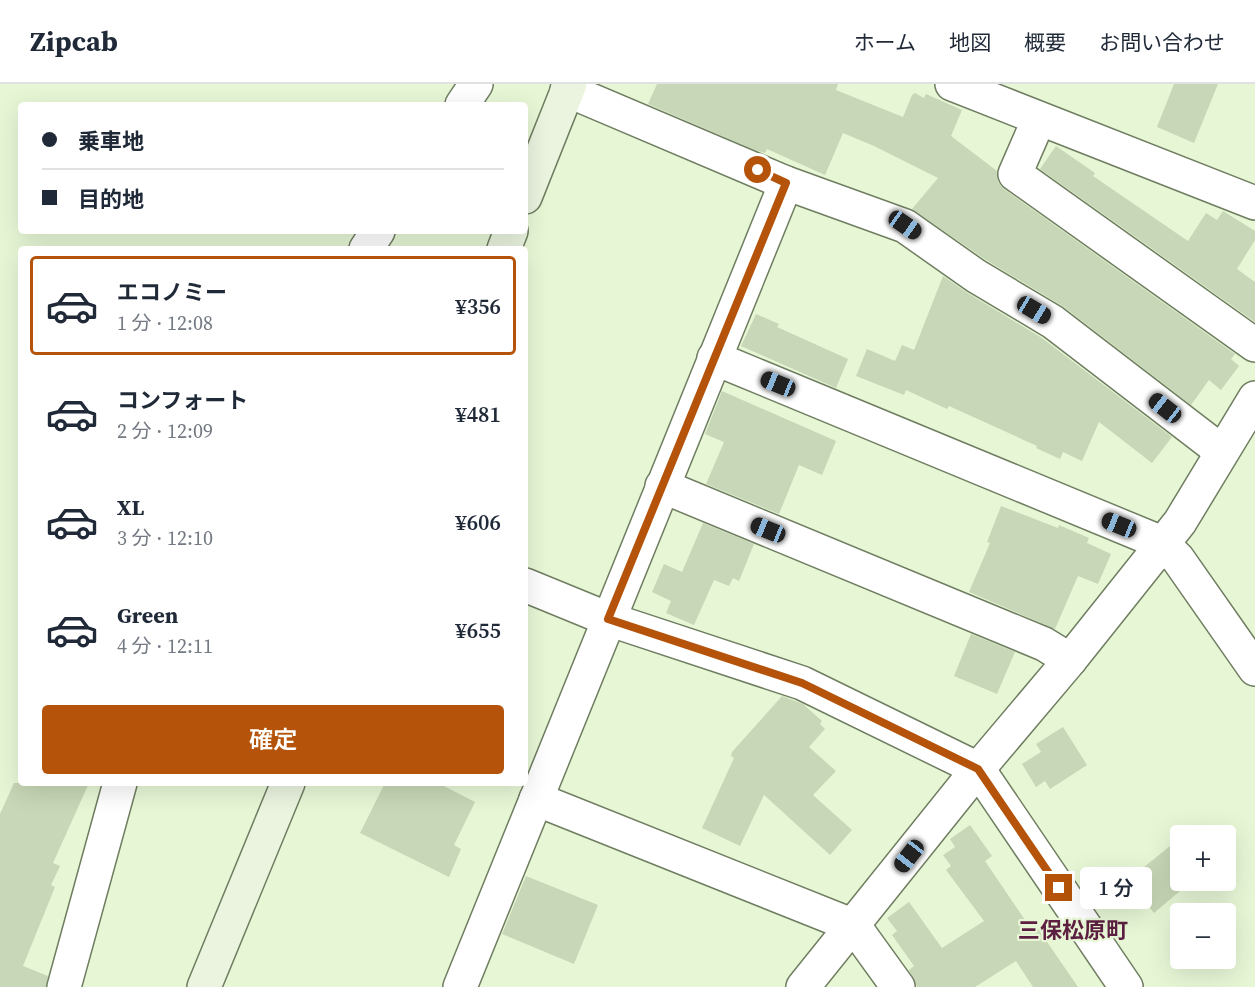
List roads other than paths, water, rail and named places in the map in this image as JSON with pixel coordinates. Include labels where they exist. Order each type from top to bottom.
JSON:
[{"type":"street","points":[[464,102],[476,84]]},
{"type":"street","points":[[952,84],[1255,203]]},
{"type":"street","points":[[528,189],[569,87],[786,183],[905,225],[976,276],[1053,322],[1221,451]]},
{"type":"street","points":[[1039,119],[1015,174],[1255,345]]},
{"type":"street","points":[[460,987],[786,183]]},
{"type":"street","points":[[714,358],[1162,543],[1178,559],[1255,669]]},
{"type":"street","points":[[803,987],[1180,522],[1255,398]]},
{"type":"street","points":[[662,486],[1044,644],[1070,660]]},
{"type":"street","points":[[528,586],[608,619],[802,683],[978,769],[1126,987]]},
{"type":"street","points":[[64,987],[119,786]]},
{"type":"street","points":[[204,987],[287,786]]},
{"type":"street","points":[[536,800],[854,926],[898,987]]},
{"type":"district","name":"三保松原町","points":[[1073,930]]}]
